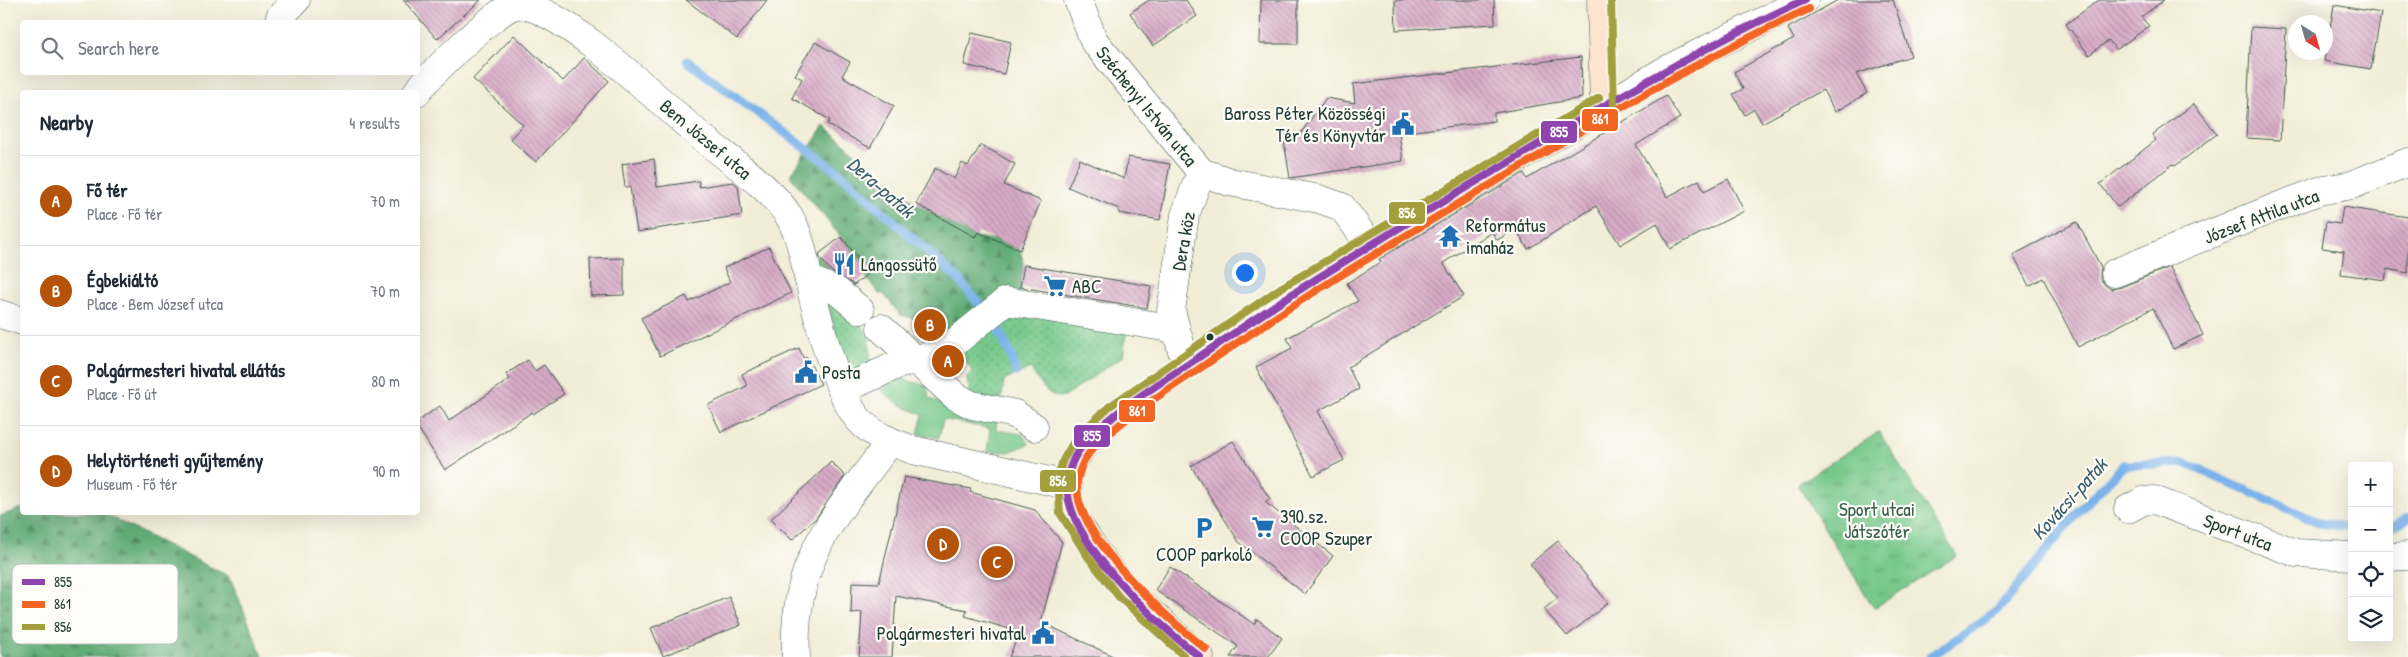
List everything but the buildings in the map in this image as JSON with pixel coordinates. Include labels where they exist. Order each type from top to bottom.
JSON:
[{"type":"main road","points":[[1200,657],[1126,590],[1096,552],[1069,509],[1067,484],[1072,464],[1085,442],[1116,414],[1286,297],[1370,245],[1604,107],[1601,0]]},
{"type":"street","name":"Széchenyi István utca","points":[[1078,0],[1094,41],[1201,172],[1230,182],[1319,199],[1342,207],[1370,245]]},
{"type":"street","points":[[1604,107],[1666,70],[1805,0]]},
{"type":"street","name":"Bem József utca","points":[[419,90],[488,22],[503,10],[518,4],[529,6],[552,17],[610,56],[782,207],[799,236],[819,320],[842,390],[859,420],[890,442],[935,456],[1067,484]]},
{"type":"street","name":"József Attila utca","points":[[2115,273],[2279,206],[2320,191],[2352,185],[2408,162]]},
{"type":"street","name":"Dera köz","points":[[1174,320],[1186,216],[1201,172]]},
{"type":"street","points":[[809,279],[837,290],[860,310]]},
{"type":"street","points":[[842,390],[915,358],[944,351],[1006,300],[1174,320],[1186,365]]},
{"type":"street","points":[[0,314],[20,319]]},
{"type":"street","points":[[881,328],[945,387],[965,402],[1015,414],[1034,427]]},
{"type":"street","points":[[796,657],[798,606],[806,570],[825,529],[890,442]]},
{"type":"street","name":"Sport utca","points":[[2128,509],[2143,501],[2154,500],[2296,553],[2348,556]]},
{"type":"street","points":[[2393,556],[2408,556]]},
{"type":"green space","points":[[824,126],[916,204],[975,237],[996,240],[1020,250],[1024,265],[1019,295],[951,337],[919,328],[920,320],[900,315],[883,293],[880,295],[865,276],[870,272],[790,176]]},
{"type":"green space","points":[[818,255],[847,291],[854,315],[869,336],[871,365],[848,378],[815,258]]},
{"type":"green space","points":[[1000,309],[1127,327],[1123,356],[1064,397],[1058,397],[1048,392],[1030,368],[1004,381],[1001,402],[971,397],[966,377],[972,371],[958,349]]},
{"type":"green space","points":[[890,375],[927,386],[929,398],[957,412],[997,420],[996,430],[1022,434],[1029,444],[1009,452],[987,451],[990,429],[943,419],[939,438],[918,434],[923,414],[897,402],[875,384]]},
{"type":"green space","name":"Sport utcai Játszótér","points":[[1879,432],[1957,556],[1874,608],[1797,484]]},
{"type":"green space","points":[[20,509],[20,515],[107,515],[230,577],[263,657],[0,657],[0,516]]},
{"type":"waterway","name":"Dera-patak","points":[[687,61],[841,174],[958,279],[996,324],[1011,356],[1016,372]]},
{"type":"waterway","name":"Kovácsi-patak","points":[[1930,657],[1997,611],[2077,513],[2124,465],[2184,463],[2323,524],[2348,527]]},
{"type":"waterway","name":"Kovácsi-patak","points":[[2393,527],[2408,518]]},
{"type":"transit line","name":"856","points":[[1611,0],[1614,107]]},
{"type":"transit line","name":"855","points":[[1200,657],[1138,602],[1095,552],[1079,526],[1069,501],[1068,478],[1073,462],[1085,443],[1111,418],[1136,399],[1285,299],[1363,250],[1649,80],[1742,30],[1805,0]]},
{"type":"transit line","name":"861","points":[[1206,649],[1169,618],[1124,573],[1104,548],[1088,523],[1079,499],[1078,478],[1084,460],[1096,445],[1155,398],[1308,296],[1371,257],[1653,89],[1746,39],[1809,9]]},
{"type":"transit line","name":"856","points":[[1185,657],[1119,597],[1088,557],[1060,513],[1058,476],[1063,460],[1077,436],[1110,406],[1279,289],[1599,98]]},
{"type":"place","name":"Baross Péter Közösségi Tér és Könyvtár","points":[[1403,124]]},
{"type":"place","name":"Református imaház","points":[[1450,236]]},
{"type":"place","name":"Lángossütő","points":[[844,264]]},
{"type":"place","name":"ABC","points":[[1055,286]]},
{"type":"place","name":"Égbekiáltó","points":[[930,325]]},
{"type":"place","name":"Fő tér","points":[[948,361]]},
{"type":"place","name":"Posta","points":[[806,372]]},
{"type":"place","name":"390.sz. COOP Szuper","points":[[1263,527]]},
{"type":"place","name":"COOP parkoló","points":[[1204,528]]},
{"type":"place","name":"Helytörténeti gyűjtemény","points":[[943,544]]},
{"type":"place","name":"Polgármesteri hivatal ellátás","points":[[997,562]]},
{"type":"place","name":"Polgármesteri hivatal","points":[[1043,633]]}]
